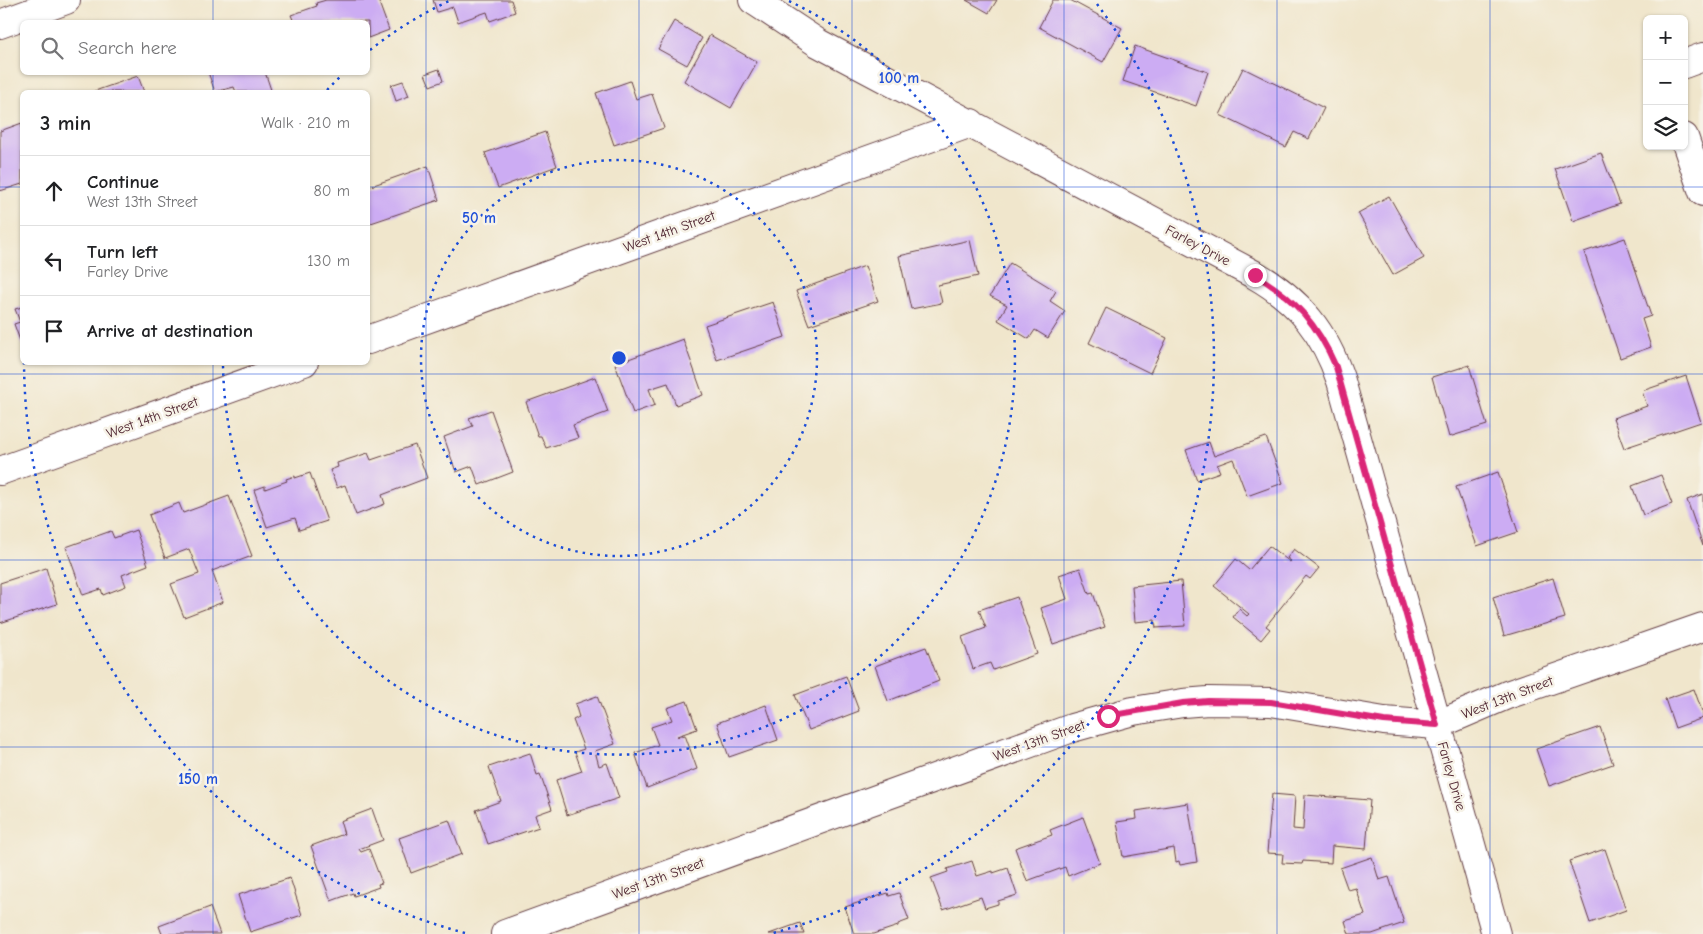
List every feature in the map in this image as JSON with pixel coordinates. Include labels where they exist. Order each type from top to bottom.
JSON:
[{"type":"street","points":[[0,24],[66,0]]},
{"type":"street","name":"Farley Drive","points":[[753,0],[818,42],[1266,281],[1286,296],[1312,323],[1326,346],[1341,381],[1496,934]]},
{"type":"street","points":[[1688,63],[1703,57]]},
{"type":"street","name":"West 14th Street","points":[[370,339],[971,123]]},
{"type":"street","points":[[1688,149],[1703,192]]},
{"type":"street","name":"West 14th Street","points":[[0,471],[296,365]]},
{"type":"street","name":"West 13th Street","points":[[504,934],[556,925],[1072,728],[1133,711],[1208,701],[1271,702],[1384,721],[1437,725],[1506,695],[1703,627]]},
{"type":"building","points":[[326,0],[378,0],[389,30],[370,37],[370,20],[293,20],[291,15],[317,6],[316,3]]},
{"type":"building","points":[[433,0],[511,0],[515,12],[490,21],[487,12],[458,22],[453,7],[437,12]]},
{"type":"building","points":[[966,0],[997,0],[989,13]]},
{"type":"building","points":[[1053,0],[1070,0],[1122,28],[1103,62],[1039,27]]},
{"type":"building","points":[[674,21],[702,38],[687,65],[658,49]]},
{"type":"building","points":[[710,35],[757,62],[731,108],[684,81]]},
{"type":"building","points":[[1135,46],[1208,72],[1196,106],[1123,81]]},
{"type":"building","points":[[1243,68],[1324,108],[1309,139],[1294,132],[1286,147],[1220,115]]},
{"type":"building","points":[[439,69],[443,81],[430,86],[425,74]]},
{"type":"building","points":[[209,75],[266,75],[271,90],[235,90],[234,87],[214,90]]},
{"type":"building","points":[[138,76],[143,90],[98,90]]},
{"type":"building","points":[[403,81],[409,96],[396,101],[391,85]]},
{"type":"building","points":[[630,81],[636,99],[652,94],[664,128],[614,145],[596,93]]},
{"type":"building","points":[[20,124],[20,185],[0,191],[0,131]]},
{"type":"building","points":[[545,132],[557,166],[498,188],[485,153]]},
{"type":"building","points":[[1601,153],[1620,204],[1573,221],[1555,169]]},
{"type":"building","points":[[428,166],[439,200],[370,223],[370,186]]},
{"type":"building","points":[[1389,196],[1424,258],[1393,275],[1358,213]]},
{"type":"building","points":[[1625,238],[1651,316],[1642,319],[1651,347],[1620,358],[1584,252]]},
{"type":"building","points":[[970,240],[978,276],[938,285],[942,303],[911,309],[899,256]]},
{"type":"building","points":[[1010,263],[1056,291],[1050,301],[1065,311],[1048,338],[1035,330],[1029,339],[998,320],[1007,305],[990,296]]},
{"type":"building","points":[[865,266],[878,301],[809,325],[796,291]]},
{"type":"building","points":[[773,302],[785,337],[717,360],[705,325]]},
{"type":"building","points":[[20,308],[20,322],[15,309]]},
{"type":"building","points":[[1106,308],[1167,338],[1150,373],[1089,343]]},
{"type":"building","points":[[20,322],[20,340],[14,324]]},
{"type":"building","points":[[683,339],[703,395],[676,405],[668,383],[649,389],[655,405],[633,413],[615,364]]},
{"type":"building","points":[[1469,365],[1487,425],[1449,437],[1432,377]]},
{"type":"building","points":[[1686,376],[1701,422],[1624,448],[1613,418],[1647,406],[1642,391]]},
{"type":"building","points":[[595,377],[608,412],[573,425],[578,438],[546,448],[541,436],[538,436],[526,402]]},
{"type":"building","points":[[491,410],[513,472],[479,485],[472,466],[456,472],[444,437],[473,426],[469,418]]},
{"type":"building","points":[[1266,437],[1283,483],[1247,496],[1233,459],[1217,465],[1220,472],[1197,480],[1186,450],[1209,442],[1214,456]]},
{"type":"building","points":[[415,445],[427,478],[382,495],[385,504],[356,515],[345,485],[337,488],[330,470],[338,467],[337,463],[368,453],[371,460]]},
{"type":"building","points":[[1498,472],[1518,532],[1477,546],[1456,487]]},
{"type":"building","points":[[310,473],[327,521],[299,530],[295,518],[267,527],[254,490],[265,486],[265,489],[287,481],[286,479]]},
{"type":"building","points":[[1661,475],[1672,504],[1643,515],[1632,486]]},
{"type":"building","points":[[1703,494],[1703,546],[1687,500]]},
{"type":"building","points":[[229,496],[252,556],[212,571],[223,602],[184,617],[171,584],[199,574],[189,549],[165,558],[149,515],[179,503],[183,513]]},
{"type":"building","points":[[136,530],[148,565],[122,575],[126,586],[103,595],[101,589],[83,595],[66,547],[111,531],[114,538]]},
{"type":"building","points":[[1269,546],[1290,562],[1287,558],[1294,549],[1319,568],[1310,579],[1306,576],[1266,626],[1270,629],[1261,640],[1233,617],[1239,609],[1247,616],[1249,614],[1214,586],[1236,559],[1249,570]]},
{"type":"building","points":[[46,568],[57,604],[0,623],[0,583]]},
{"type":"building","points":[[1080,568],[1089,594],[1093,593],[1105,627],[1053,644],[1041,608],[1067,599],[1059,575]]},
{"type":"building","points":[[1553,578],[1565,618],[1504,636],[1493,597]]},
{"type":"building","points":[[1181,581],[1185,626],[1156,628],[1155,620],[1135,622],[1132,586]]},
{"type":"building","points":[[1017,597],[1037,654],[993,670],[990,663],[973,669],[962,637],[986,628],[979,610]]},
{"type":"building","points":[[926,647],[939,681],[888,701],[875,666]]},
{"type":"building","points":[[846,676],[859,711],[809,730],[795,695]]},
{"type":"building","points":[[1694,689],[1703,718],[1675,728],[1665,699]]},
{"type":"building","points":[[597,696],[615,744],[595,751],[599,766],[607,763],[619,798],[567,815],[556,780],[582,771],[575,752],[584,749],[573,720],[579,717],[575,704]]},
{"type":"building","points":[[687,701],[697,729],[677,737],[685,735],[697,769],[647,788],[635,753],[658,745],[651,727],[672,720],[667,708]]},
{"type":"building","points":[[766,705],[778,740],[729,757],[717,723]]},
{"type":"building","points":[[1600,727],[1613,764],[1549,786],[1536,749]]},
{"type":"building","points":[[530,753],[537,775],[540,774],[552,809],[535,815],[539,827],[488,844],[476,810],[501,801],[489,767]]},
{"type":"building","points":[[1272,794],[1295,796],[1293,829],[1303,830],[1305,795],[1370,800],[1366,849],[1332,846],[1331,863],[1303,861],[1302,864],[1282,863],[1283,854],[1267,853]]},
{"type":"building","points":[[1188,803],[1197,862],[1180,865],[1179,861],[1176,862],[1174,848],[1123,857],[1117,822],[1137,819],[1136,811]]},
{"type":"building","points":[[372,809],[383,840],[359,849],[361,852],[369,849],[382,883],[378,884],[379,887],[354,896],[353,893],[331,901],[311,846],[344,834],[340,821]]},
{"type":"building","points":[[1083,817],[1100,863],[1068,876],[1065,867],[1027,881],[1015,848],[1052,835],[1050,830]]},
{"type":"building","points":[[449,820],[462,854],[411,873],[399,838]]},
{"type":"building","points":[[1605,849],[1626,910],[1590,923],[1569,861]]},
{"type":"building","points":[[1372,857],[1379,880],[1389,877],[1404,923],[1372,934],[1349,934],[1345,921],[1365,915],[1356,888],[1348,890],[1340,868]]},
{"type":"building","points":[[972,861],[977,876],[1008,868],[1017,895],[998,901],[998,904],[985,908],[981,897],[943,910],[931,878],[948,872],[947,869]]},
{"type":"building","points":[[290,878],[302,915],[250,932],[238,895]]},
{"type":"building","points":[[888,893],[889,896],[899,893],[909,920],[874,934],[854,934],[845,907]]},
{"type":"building","points":[[210,907],[220,934],[162,934],[159,926]]},
{"type":"building","points":[[800,923],[804,934],[769,934]]},
{"type":"route","points":[[1108,716],[1183,703],[1208,701],[1271,702],[1384,721],[1437,725],[1336,367],[1320,334],[1304,313],[1277,289],[1255,275]]}]
